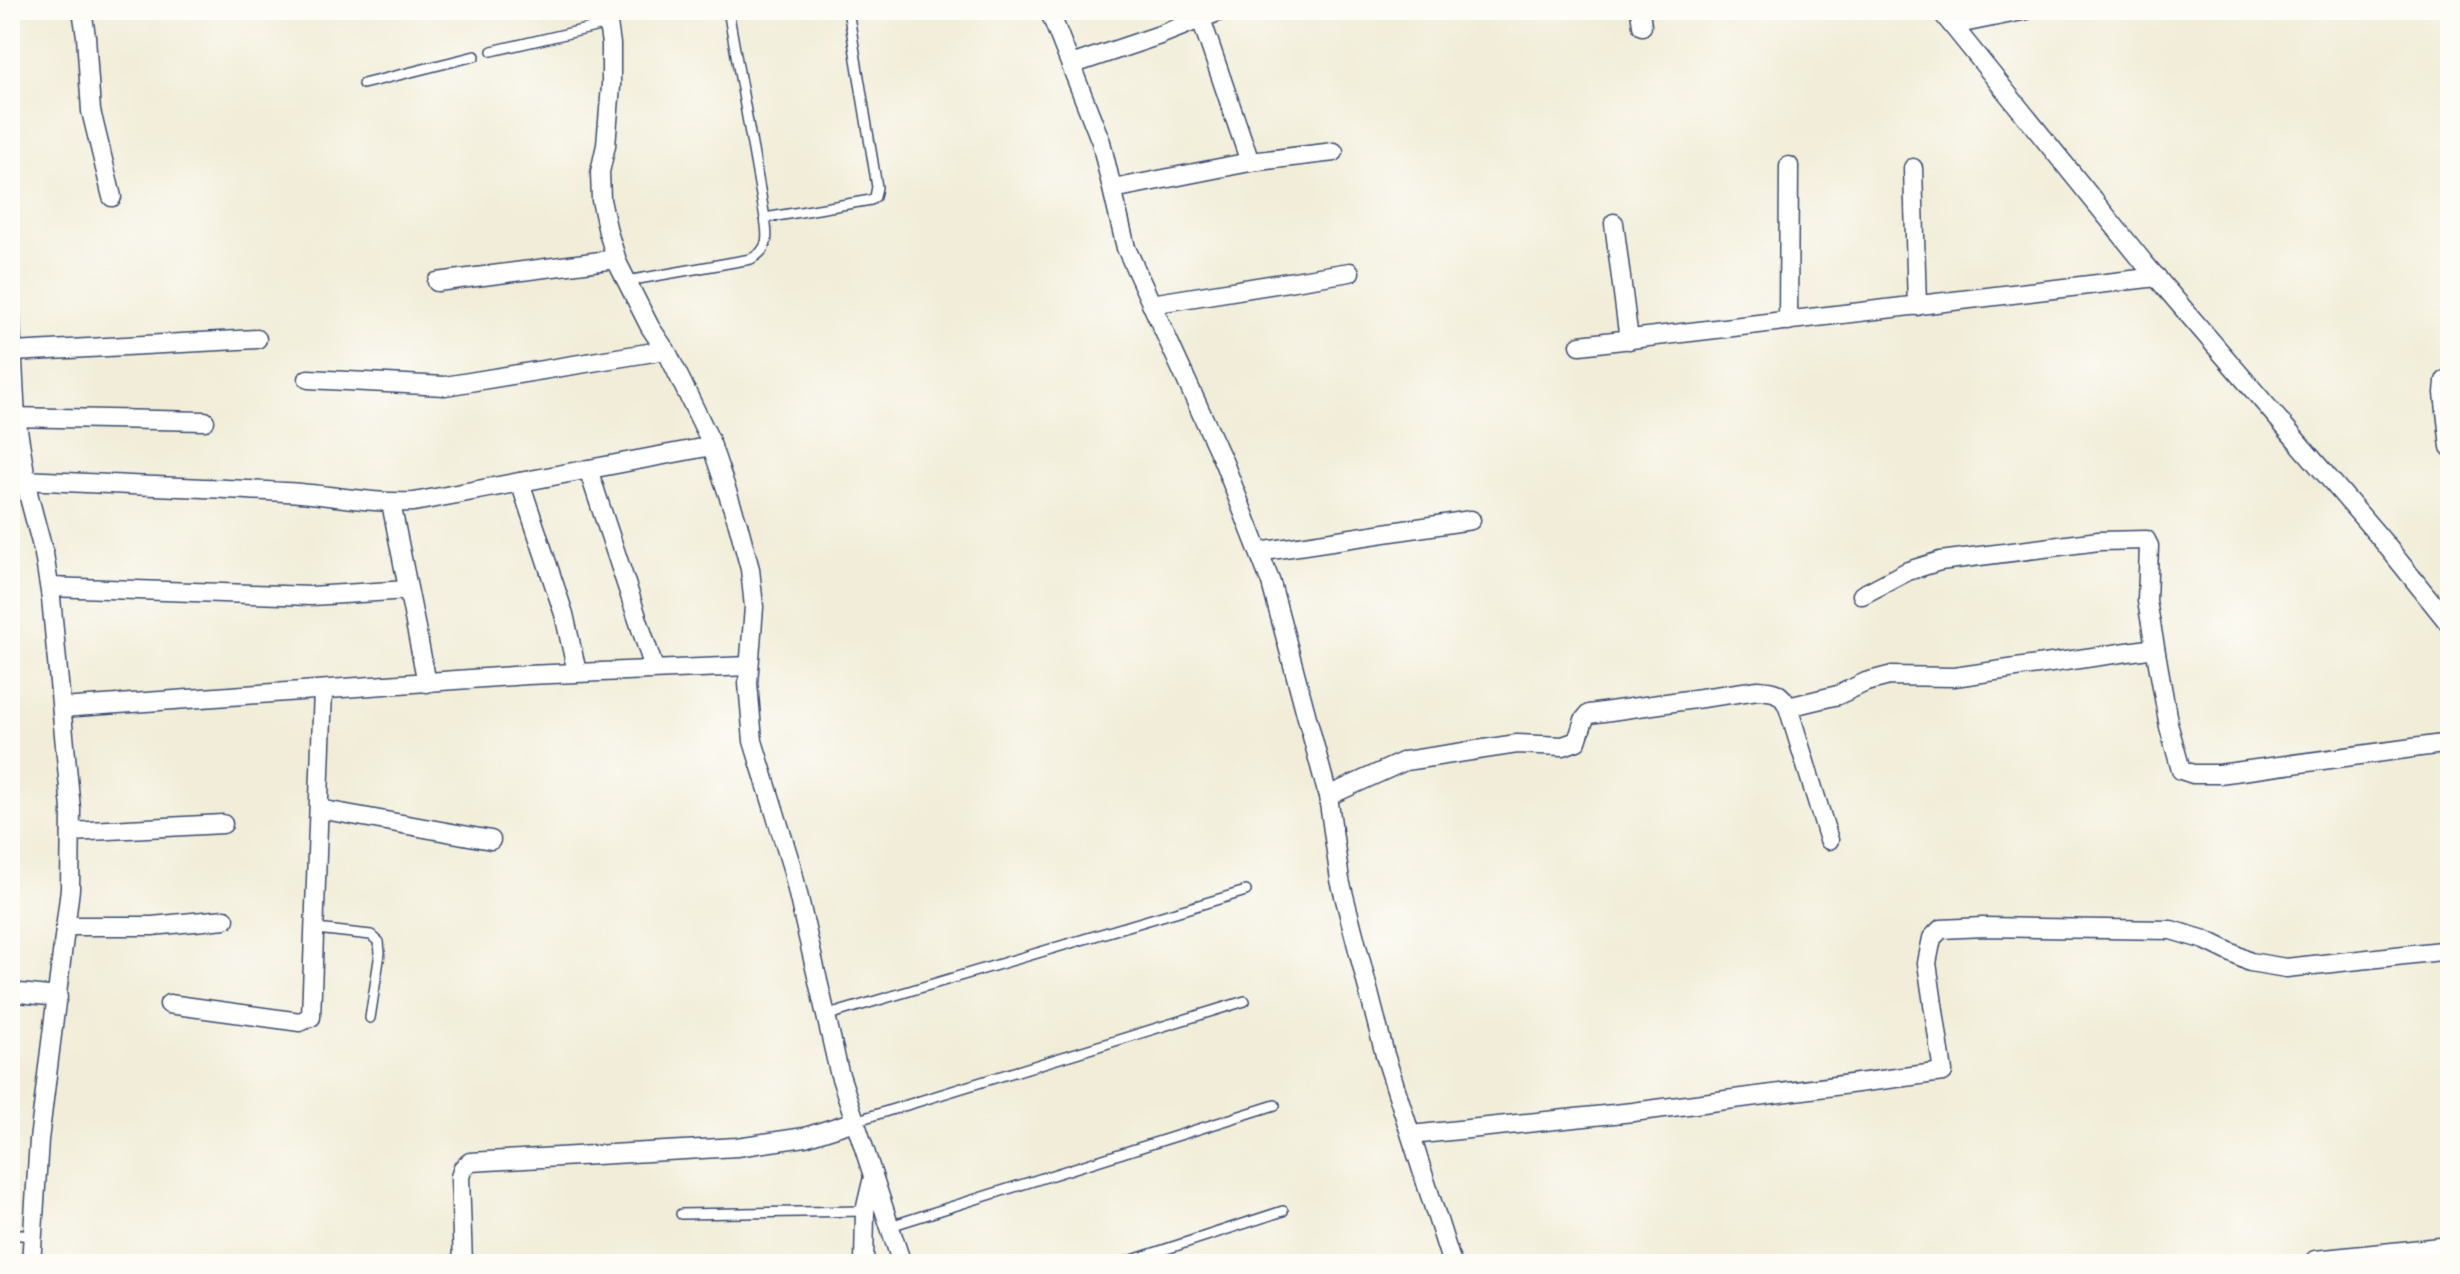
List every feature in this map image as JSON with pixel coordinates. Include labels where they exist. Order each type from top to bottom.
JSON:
[{"type":"street","points":[[82,10],[91,111],[112,197]]},
{"type":"street","points":[[1049,10],[1101,142],[1126,248],[1224,463],[1259,552],[1291,651],[1328,796],[1340,880],[1385,1055],[1452,1264]]},
{"type":"street","points":[[1071,65],[1223,10]]},
{"type":"street","points":[[1940,10],[2157,277],[2382,540],[2450,625]]},
{"type":"street","points":[[1953,25],[2027,10]]},
{"type":"street","points":[[607,17],[611,86],[606,145],[600,172],[601,200],[616,259],[650,327],[666,350],[712,446],[738,524],[750,569],[754,607],[748,683],[753,741],[792,868],[839,1072],[902,1264]]},
{"type":"street","points":[[1201,19],[1250,162]]},
{"type":"street","points":[[1113,189],[1250,162],[1334,152]]},
{"type":"street","points":[[1788,321],[1789,166]]},
{"type":"street","points":[[1913,168],[1917,306]]},
{"type":"street","points":[[1614,223],[1629,340]]},
{"type":"street","points":[[437,282],[616,259]]},
{"type":"street","points":[[1151,304],[1350,272]]},
{"type":"street","points":[[1580,345],[2157,277]]},
{"type":"street","points":[[10,306],[13,418],[50,587],[71,832],[66,926],[39,1140],[31,1264]]},
{"type":"street","points":[[13,352],[257,339]]},
{"type":"street","points":[[308,379],[445,386],[666,350]]},
{"type":"street","points":[[2450,377],[2445,381],[2444,393],[2450,447]]},
{"type":"street","points":[[13,418],[205,421]]},
{"type":"street","points":[[27,480],[284,491],[391,503],[414,502],[712,446]]},
{"type":"street","points":[[588,469],[654,668]]},
{"type":"street","points":[[520,482],[564,614],[577,672]]},
{"type":"street","points":[[391,503],[427,683]]},
{"type":"street","points":[[1259,552],[1471,520]]},
{"type":"street","points":[[1862,595],[1908,571],[1940,561],[2099,541],[2140,539],[2147,541],[2149,546],[2147,601],[2178,766],[2186,773],[2219,774],[2450,743]]},
{"type":"street","points":[[50,587],[311,596],[408,590]]},
{"type":"street","points":[[1788,707],[1838,695],[1866,682],[1889,676],[1954,677],[2155,648]]},
{"type":"street","points":[[62,708],[577,672],[749,666]]},
{"type":"street","points":[[169,1004],[300,1022],[307,1020],[313,1010],[323,690]]},
{"type":"street","points":[[1328,796],[1405,761],[1517,744],[1563,746],[1573,743],[1577,741],[1589,714],[1758,690],[1774,691],[1783,695],[1788,707],[1829,840]]},
{"type":"street","points":[[319,809],[491,840]]},
{"type":"street","points":[[71,832],[223,824]]},
{"type":"street","points":[[66,926],[152,926],[225,919]]},
{"type":"street","points":[[1411,1135],[1633,1112],[1943,1072],[1927,963],[1932,938],[1941,929],[2171,930],[2205,940],[2250,962],[2286,968],[2450,950]]},
{"type":"street","points":[[10,992],[58,997]]},
{"type":"street","points":[[463,1264],[460,1177],[463,1168],[470,1162],[737,1147],[805,1137],[855,1121]]},
{"type":"street","points":[[864,1264],[865,1211],[873,1177]]},
{"type":"street","points":[[2315,1260],[2450,1246]]},
{"type":"lane","points":[[627,281],[751,259],[765,249],[768,239],[765,218],[728,10]]},
{"type":"lane","points":[[765,218],[875,197],[877,187],[848,10]]},
{"type":"lane","points":[[492,51],[607,17]]},
{"type":"lane","points":[[363,84],[475,56]]},
{"type":"lane","points":[[825,1016],[1246,891]]},
{"type":"lane","points":[[316,929],[371,935],[379,942],[370,1018]]},
{"type":"lane","points":[[855,1121],[1245,1001]]},
{"type":"lane","points":[[890,1226],[1275,1105]]},
{"type":"lane","points":[[681,1214],[865,1211]]},
{"type":"lane","points":[[1120,1264],[1283,1211]]},
{"type":"lane","points":[[10,1234],[33,1236]]}]
